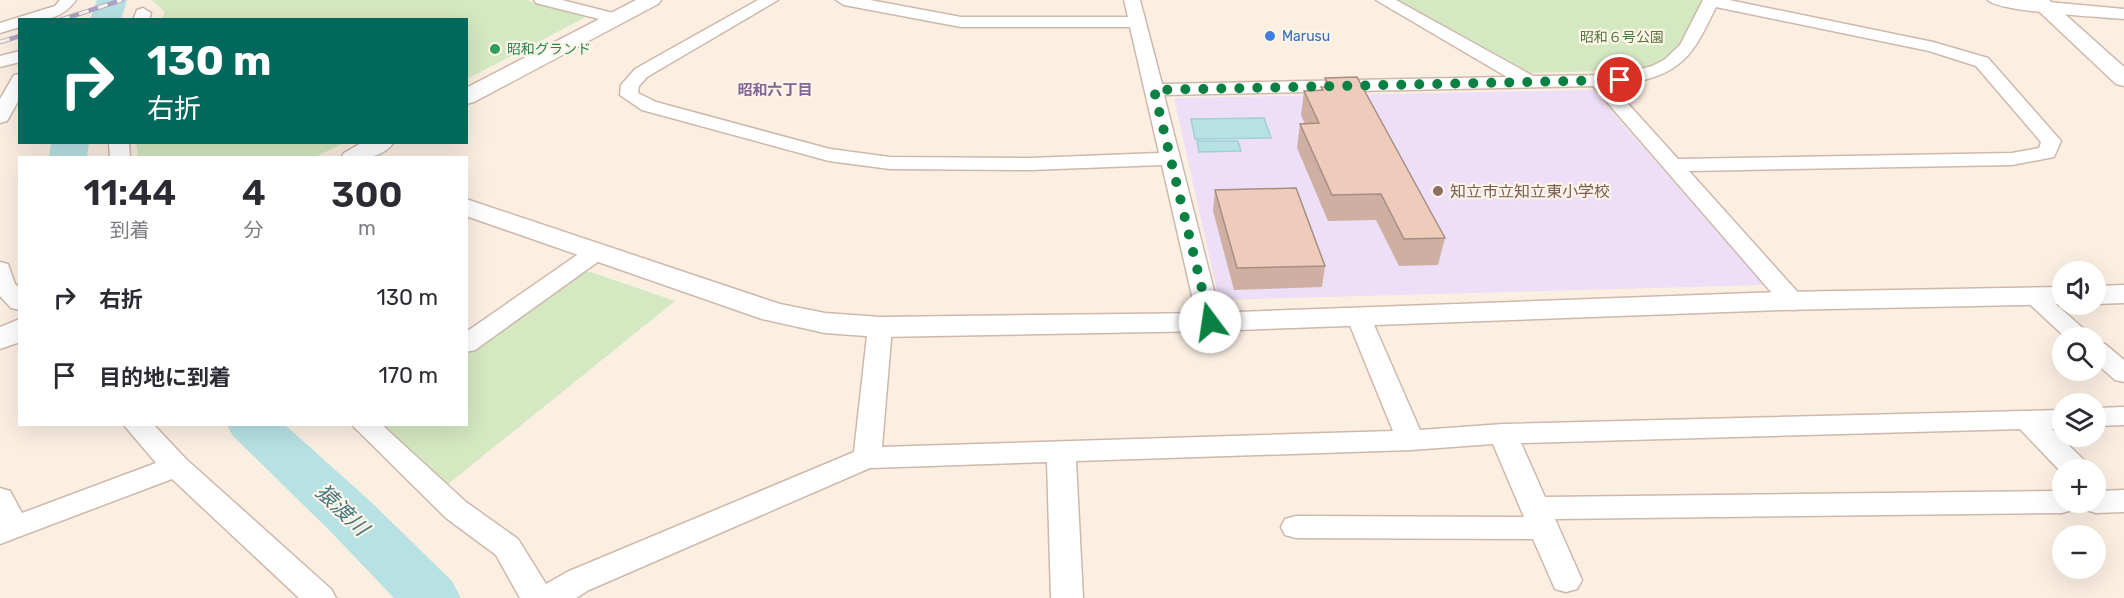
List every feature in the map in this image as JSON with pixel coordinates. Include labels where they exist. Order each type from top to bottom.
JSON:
[{"type":"street","points":[[33,18],[61,9],[68,0]]},
{"type":"street","points":[[542,0],[615,18]]},
{"type":"street","points":[[468,97],[651,0]]},
{"type":"street","points":[[770,0],[641,73],[630,85],[628,95],[649,106],[829,155],[890,163],[1020,164],[1170,159]]},
{"type":"street","points":[[844,0],[961,22],[1137,22]]},
{"type":"street","points":[[1132,0],[1210,322]]},
{"type":"street","points":[[1384,0],[1528,81]]},
{"type":"street","points":[[1154,90],[1598,81],[1647,74],[1674,63],[1687,49],[1711,0],[1933,47],[1982,62],[2050,141],[2047,153],[2012,159],[1674,165]]},
{"type":"street","points":[[1996,0],[2124,14]]},
{"type":"street","points":[[2042,4],[2124,79]]},
{"type":"street","points":[[0,28],[18,23]]},
{"type":"street","points":[[0,62],[18,57]]},
{"type":"street","points":[[1598,81],[1794,303]]},
{"type":"street","points":[[2,111],[18,83]]},
{"type":"street","points":[[357,156],[378,144]]},
{"type":"street","points":[[468,208],[773,312],[825,323],[880,327],[1210,322],[2048,296],[2073,327]]},
{"type":"street","points":[[468,343],[598,252]]},
{"type":"street","points":[[0,268],[4,286],[18,301]]},
{"type":"street","points":[[2106,295],[2124,294]]},
{"type":"street","points":[[1359,318],[1411,440]]},
{"type":"street","points":[[867,458],[880,327]]},
{"type":"street","points":[[0,339],[18,330]]},
{"type":"street","points":[[2106,359],[2124,374]]},
{"type":"street","points":[[2106,417],[2124,416]]},
{"type":"street","points":[[549,598],[579,590],[867,458],[1411,440],[1503,434],[2052,420]]},
{"type":"street","points":[[2028,421],[2066,459]]},
{"type":"street","points":[[138,426],[176,466],[320,598]]},
{"type":"street","points":[[366,426],[456,510],[507,547],[537,598]]},
{"type":"street","points":[[1503,434],[1566,580]]},
{"type":"street","points":[[1061,453],[1067,598]]},
{"type":"street","points":[[0,499],[8,530],[176,466]]},
{"type":"street","points":[[1296,527],[2052,502]]},
{"type":"shaded area","name":"知立市立知立東小学校","points":[[1593,90],[1764,285],[1219,300],[1174,98]]},
{"type":"green space","name":"昭和グランド","points":[[152,0],[526,0],[586,17],[468,78],[468,18],[162,18],[165,12]]},
{"type":"green space","name":"昭和６号公園","points":[[1396,0],[1702,0],[1687,33],[1673,54],[1652,67],[1615,76],[1606,71],[1527,73]]},
{"type":"green space","points":[[136,144],[342,144],[317,156],[138,156]]},
{"type":"green space","points":[[582,272],[591,272],[675,301],[448,484],[383,426],[468,426],[468,353]]},
{"type":"water","points":[[1264,118],[1271,138],[1195,139],[1191,119]]},
{"type":"water","points":[[1197,141],[1238,141],[1241,151],[1199,152]]},
{"type":"building","points":[[1357,77],[1445,238],[1404,239],[1381,194],[1332,195],[1300,124],[1319,123],[1304,91],[1323,90],[1321,87],[1330,87],[1325,78]]},
{"type":"building","points":[[1296,188],[1325,266],[1237,268],[1215,190]]},
{"type":"waterway","name":"猿渡川","points":[[106,18],[112,0]]},
{"type":"waterway","name":"猿渡川","points":[[68,156],[70,144]]},
{"type":"waterway","name":"猿渡川","points":[[253,426],[350,516],[431,598]]},
{"type":"railway","points":[[66,18],[122,0]]},
{"type":"railway","points":[[0,42],[18,37]]},
{"type":"place","name":"Marusu","points":[[1270,36]]},
{"type":"place","name":"昭和グランド","points":[[495,49]]},
{"type":"place","name":"知立市立知立東小学校","points":[[1438,191]]},
{"type":"district","name":"昭和六丁目","points":[[775,90]]},
{"type":"route","points":[[1210,322],[1154,90],[1620,80]]}]
